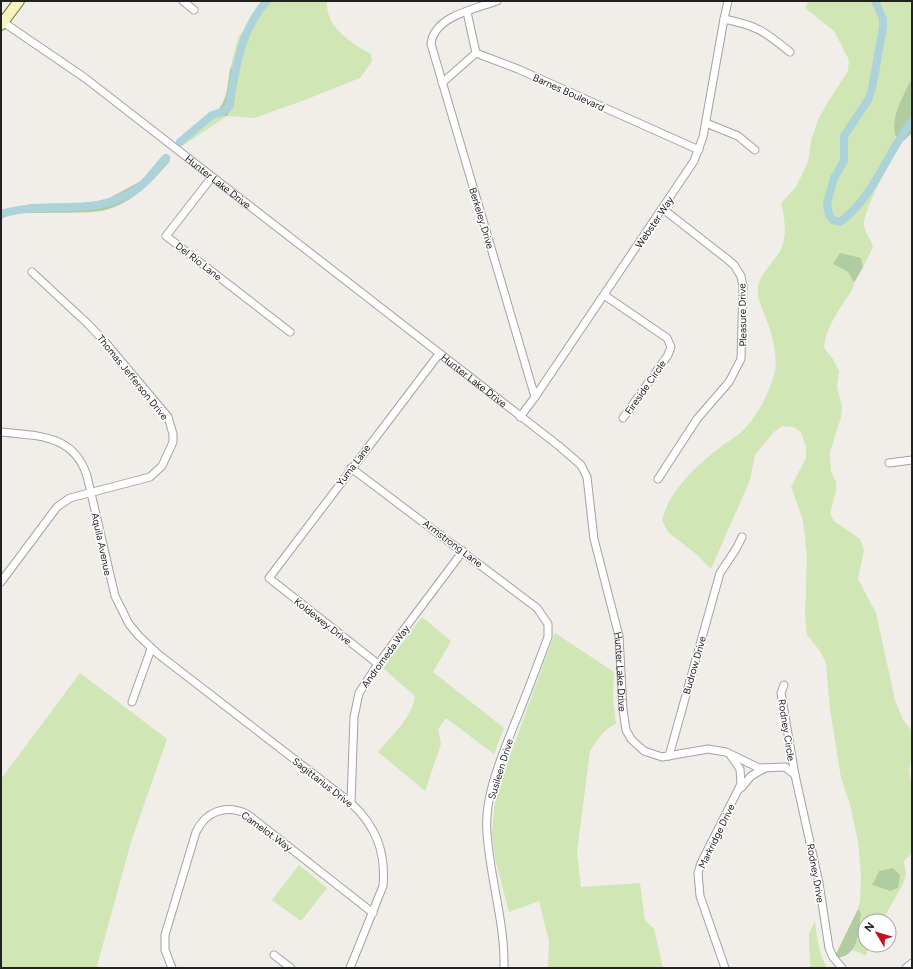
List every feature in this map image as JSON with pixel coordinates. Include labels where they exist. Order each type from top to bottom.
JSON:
[{"type":"main road","points":[[2,23],[19,1]]},
{"type":"street","points":[[183,1],[194,10]]},
{"type":"street","name":"Berkeley Drive","points":[[498,1],[468,12],[442,24],[432,37],[432,50],[535,397]]},
{"type":"street","name":"Webster Way","points":[[520,417],[663,209],[699,150],[706,123],[728,1]]},
{"type":"street","points":[[442,83],[476,54],[468,12]]},
{"type":"street","points":[[724,19],[758,28],[790,52]]},
{"type":"street","name":"Hunter Lake Drive","points":[[2,23],[85,78],[581,465],[587,477],[594,540],[619,636],[626,730],[631,739],[644,751],[652,755],[668,756],[708,749],[726,752],[759,768],[785,767],[795,775]]},
{"type":"street","name":"Barnes Boulevard","points":[[476,54],[518,69],[699,150]]},
{"type":"street","points":[[706,123],[738,136],[755,150]]},
{"type":"street","name":"Del Rio Lane","points":[[212,177],[166,236],[290,332]]},
{"type":"street","name":"Pleasure Drive","points":[[658,479],[663,469],[697,419],[735,373],[742,359],[743,341],[741,276],[734,265],[663,209]]},
{"type":"street","name":"Thomas Jefferson Drive","points":[[1,582],[56,507],[70,498],[142,480],[157,472],[171,450],[173,434],[168,417],[105,342],[88,324],[32,272]]},
{"type":"street","name":"Fireside Circle","points":[[604,295],[667,338],[670,347],[668,355],[623,418]]},
{"type":"street","name":"Yuma Lane","points":[[268,578],[439,354]]},
{"type":"street","name":"Aquila Avenue","points":[[1,432],[48,437],[67,446],[81,462],[91,493],[115,596],[129,624],[151,648]]},
{"type":"street","points":[[889,462],[912,460]]},
{"type":"street","name":"Armstrong Lane","points":[[351,468],[538,608],[548,624]]},
{"type":"street","name":"Budrow Drive","points":[[668,756],[720,573],[742,537]]},
{"type":"street","name":"Andromeda Way","points":[[351,803],[355,706],[364,683],[463,551]]},
{"type":"street","name":"Koldewey Drive","points":[[268,578],[378,664]]},
{"type":"street","name":"Susileen Drive","points":[[504,968],[505,947],[487,832],[487,813],[497,772],[548,637],[548,624]]},
{"type":"street","points":[[132,702],[151,648]]},
{"type":"street","name":"Sagittarius Drive","points":[[151,648],[351,803],[370,824],[381,848],[384,873],[383,886],[350,968]]},
{"type":"street","name":"Rodney Circle","points":[[784,685],[781,693],[795,775]]},
{"type":"street","name":"Markridge Drive","points":[[725,968],[700,896],[698,873],[701,863],[740,784],[740,769],[726,752]]},
{"type":"street","name":"Markridge Drive","points":[[735,796],[744,782],[766,767]]},
{"type":"street","name":"Rodney Drive","points":[[795,775],[819,883],[829,948],[833,957],[842,968]]},
{"type":"street","name":"Camelot Way","points":[[172,968],[165,950],[164,934],[196,832],[204,818],[217,810],[232,809],[247,814],[373,913]]},
{"type":"street","points":[[274,955],[291,968]]},
{"type":"street","points":[[906,968],[912,963]]},
{"type":"green space","points":[[264,1],[327,1],[327,10],[330,19],[335,26],[355,45],[371,54],[372,61],[360,78],[254,118],[227,116],[234,107],[238,66],[230,69],[238,38]]},
{"type":"green space","points":[[809,1],[912,1],[912,78],[901,101],[895,138],[900,144],[867,210],[864,220],[864,227],[873,247],[863,267],[861,258],[833,264],[848,272],[854,283],[846,300],[831,324],[826,336],[824,348],[833,359],[839,371],[837,387],[842,407],[841,417],[830,452],[831,472],[836,482],[836,491],[830,513],[834,521],[860,539],[864,550],[858,579],[876,613],[895,700],[903,720],[912,731],[912,754],[909,770],[912,788],[912,853],[904,861],[906,874],[903,884],[887,913],[861,913],[858,909],[860,901],[861,873],[858,842],[850,804],[841,778],[830,709],[826,663],[820,651],[807,635],[805,614],[807,557],[803,520],[791,487],[806,458],[806,447],[801,432],[794,427],[782,426],[774,432],[755,455],[750,480],[711,569],[696,554],[668,532],[662,520],[671,499],[684,480],[710,455],[745,428],[762,405],[770,388],[776,365],[775,352],[771,332],[759,300],[758,286],[764,273],[779,253],[784,241],[784,215],[781,203],[796,187],[808,162],[811,141],[818,120],[848,71],[849,60],[834,31],[805,8]],"holes":[[[894,868],[890,891],[872,885],[879,871]]]},
{"type":"green space","points":[[238,65],[234,106],[227,116],[212,115],[221,106],[226,95],[230,69]]},
{"type":"green space","points":[[912,78],[912,133],[900,144],[894,129],[895,120],[900,102]]},
{"type":"green space","points":[[212,115],[227,116],[182,146],[177,142]]},
{"type":"green space","points":[[163,155],[170,161],[157,176],[133,197],[115,207],[91,212],[22,213],[1,219],[1,212],[7,209],[33,204],[100,203],[141,181]]},
{"type":"green space","points":[[840,253],[861,258],[863,267],[854,283],[848,272],[833,264]]},
{"type":"green space","points":[[422,617],[451,641],[433,672],[504,728],[494,754],[446,718],[438,729],[441,744],[425,791],[378,752],[406,719],[415,696],[383,668]]},
{"type":"green space","points":[[555,633],[614,672],[613,696],[616,724],[604,732],[590,751],[577,852],[581,887],[640,883],[645,920],[654,929],[663,968],[548,968],[549,941],[539,901],[509,912],[495,858],[492,834],[494,808],[501,780]]},
{"type":"green space","points":[[80,673],[167,739],[131,842],[97,966],[101,968],[3,968],[1,967],[1,779]]},
{"type":"green space","points":[[299,865],[327,888],[301,921],[272,900]]},
{"type":"green space","points":[[893,868],[900,875],[898,888],[890,891],[872,885],[879,871]]},
{"type":"green space","points":[[858,909],[861,913],[857,913],[857,941],[850,952],[845,956],[838,958],[836,954]]},
{"type":"green space","points":[[815,921],[820,951],[827,968],[810,968],[809,934]]},
{"type":"green space","points":[[857,932],[857,952],[853,951]]},
{"type":"waterway","points":[[180,142],[212,115],[222,112],[229,107],[237,64],[245,37],[258,12],[267,1]]},
{"type":"waterway","points":[[875,1],[883,19],[883,27],[872,89],[868,100],[844,136],[844,161],[834,178],[827,203],[829,215],[833,220],[840,222],[863,200],[894,147],[912,121]]},
{"type":"waterway","points":[[1,214],[36,208],[87,206],[121,198],[137,189],[149,179],[166,158]]}]
